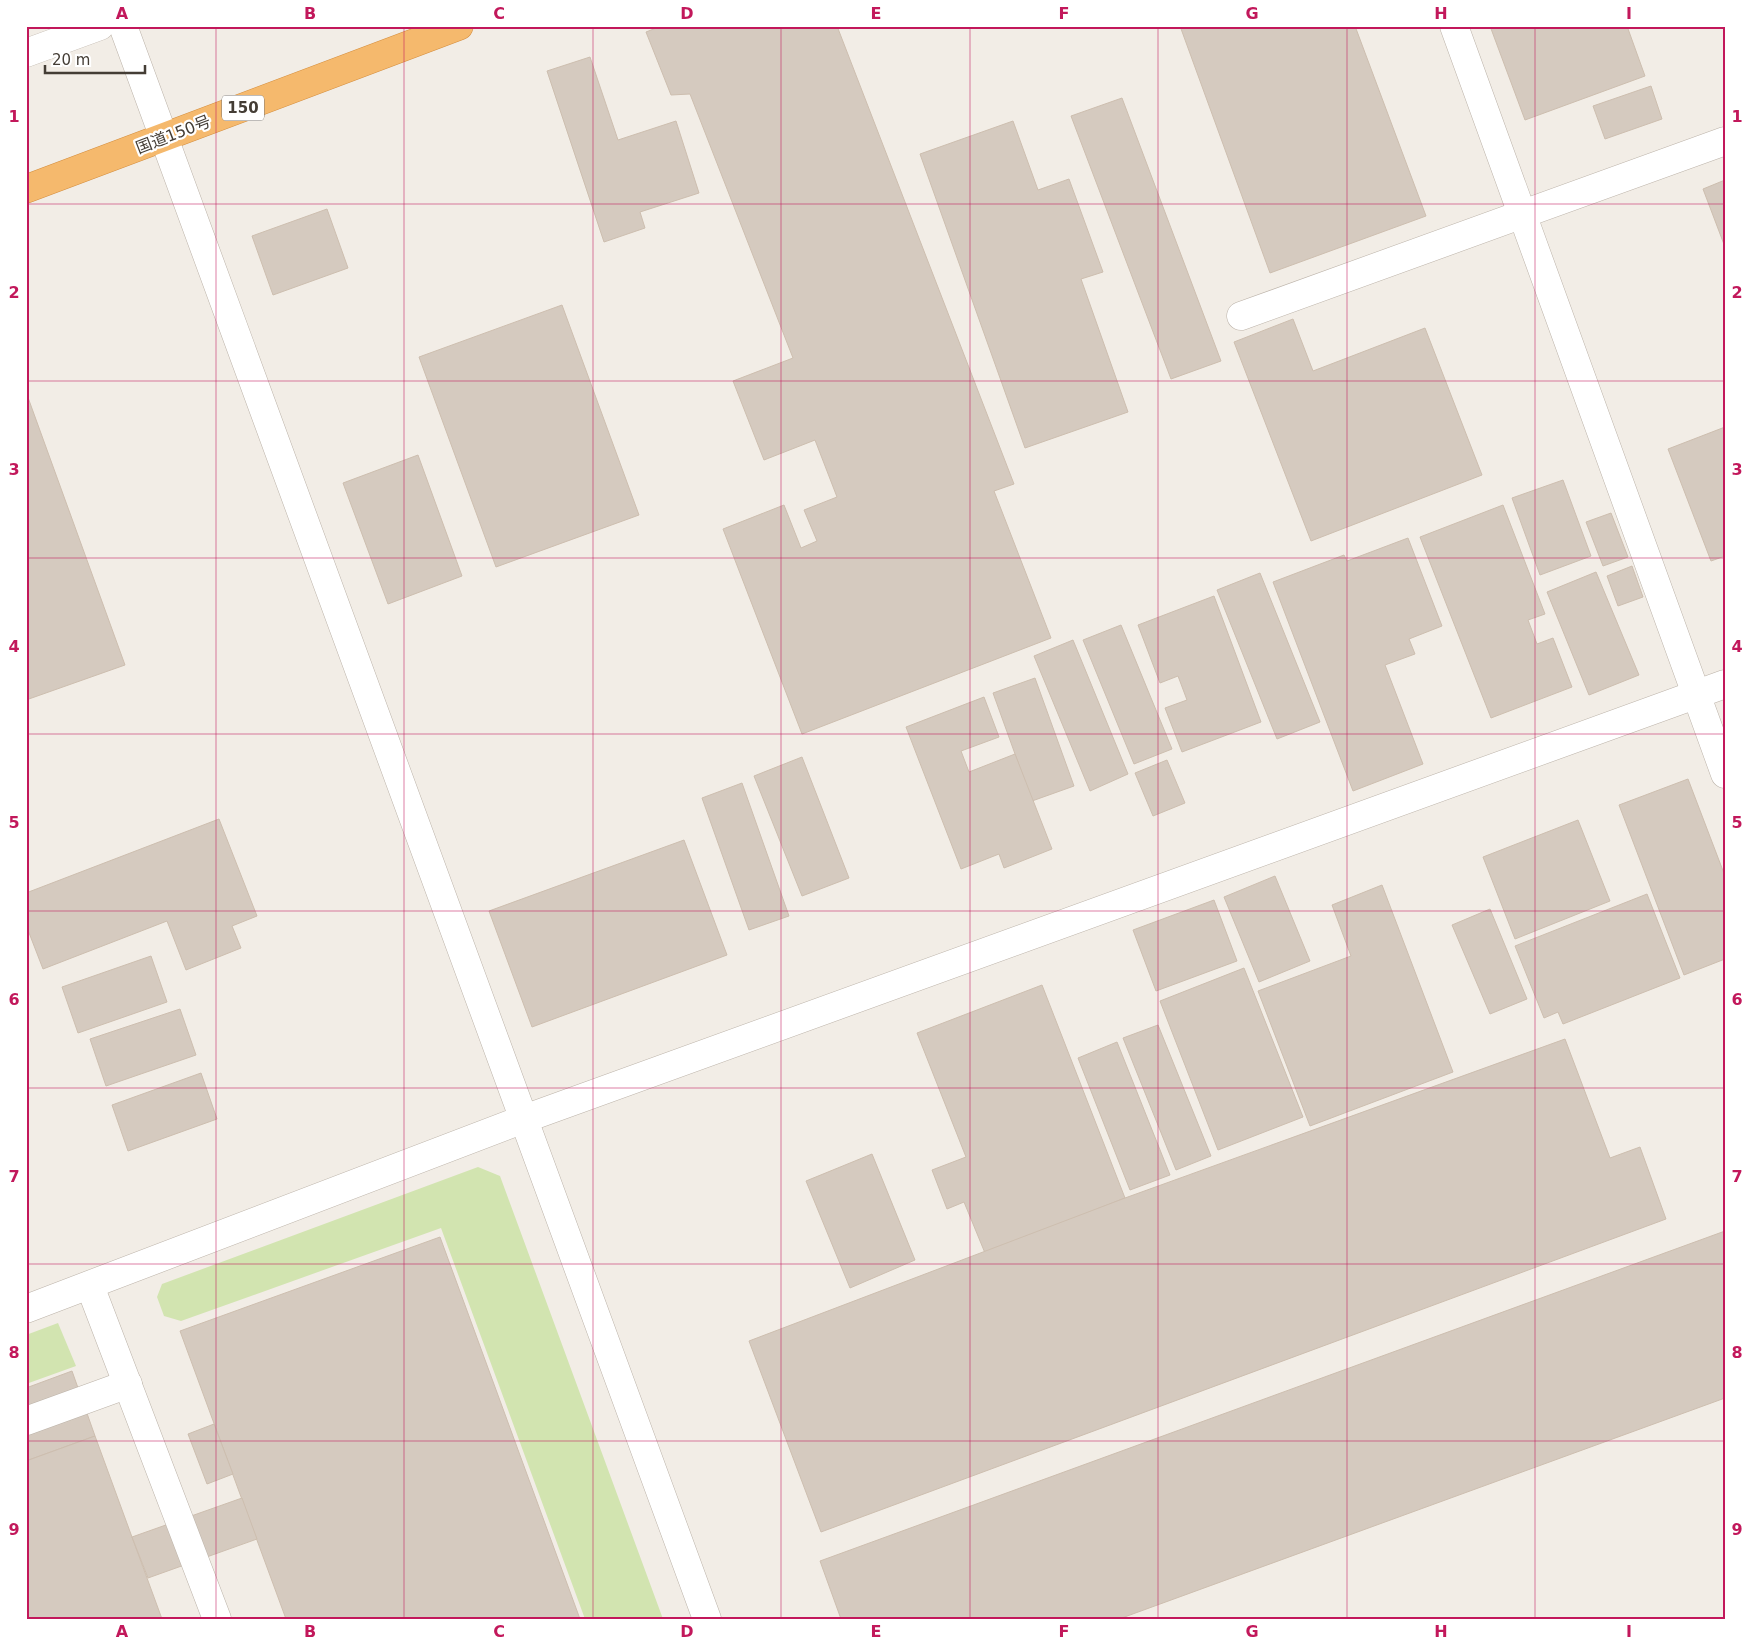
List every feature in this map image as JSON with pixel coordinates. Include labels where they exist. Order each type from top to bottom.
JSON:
[{"type":"highway","name":"国道150号","points":[[26,189],[459,26]]},
{"type":"street","points":[[26,53],[100,26]]},
{"type":"street","points":[[123,26],[706,1619]]},
{"type":"street","points":[[1454,26],[1725,774]]},
{"type":"street","points":[[1241,316],[1725,141]]},
{"type":"street","points":[[26,1309],[524,1120],[1725,684]]},
{"type":"street","points":[[90,1286],[216,1619]]},
{"type":"street","points":[[26,1421],[128,1384]]},
{"type":"green space","points":[[478,1167],[500,1176],[663,1619],[585,1619],[441,1228],[181,1321],[164,1316],[157,1297],[162,1284]]},
{"type":"green space","points":[[58,1323],[76,1366],[26,1384],[26,1335]]},
{"type":"building","points":[[661,26],[837,26],[1014,484],[994,491],[1051,638],[802,734],[723,529],[784,505],[801,548],[817,541],[804,510],[837,497],[815,440],[764,460],[733,381],[793,358],[690,94],[671,95],[646,32]]},
{"type":"building","points":[[1180,26],[1355,26],[1426,216],[1270,273]]},
{"type":"building","points":[[1490,26],[1627,26],[1645,76],[1525,120]]},
{"type":"building","points":[[590,57],[618,140],[676,121],[699,193],[640,212],[645,228],[604,242],[547,71]]},
{"type":"building","points":[[1651,86],[1662,119],[1605,139],[1593,106]]},
{"type":"building","points":[[1122,98],[1221,361],[1171,379],[1071,116]]},
{"type":"building","points":[[1013,121],[1038,190],[1069,179],[1103,272],[1081,279],[1128,412],[1025,448],[920,154]]},
{"type":"building","points":[[1725,180],[1725,247],[1703,189]]},
{"type":"building","points":[[327,209],[348,268],[273,295],[252,236]]},
{"type":"building","points":[[562,305],[639,515],[496,567],[419,357]]},
{"type":"building","points":[[1293,319],[1313,371],[1425,328],[1482,475],[1311,541],[1234,342]]},
{"type":"building","points":[[26,392],[125,665],[26,700]]},
{"type":"building","points":[[1725,427],[1725,556],[1711,561],[1668,449]]},
{"type":"building","points":[[418,455],[462,576],[388,604],[343,483]]},
{"type":"building","points":[[1563,480],[1591,556],[1540,575],[1512,498]]},
{"type":"building","points":[[1503,505],[1545,614],[1528,620],[1537,644],[1553,638],[1572,687],[1491,718],[1420,537]]},
{"type":"building","points":[[1611,513],[1628,557],[1603,566],[1586,522]]},
{"type":"building","points":[[1408,538],[1442,626],[1409,639],[1415,654],[1385,665],[1423,764],[1353,791],[1273,582],[1344,555],[1347,561]]},
{"type":"building","points":[[1632,566],[1643,597],[1618,606],[1607,576]]},
{"type":"building","points":[[1596,572],[1639,675],[1589,695],[1547,592]]},
{"type":"building","points":[[1260,573],[1320,722],[1277,739],[1217,590]]},
{"type":"building","points":[[1214,596],[1261,722],[1182,752],[1165,708],[1187,700],[1178,676],[1160,683],[1138,625]]},
{"type":"building","points":[[1121,625],[1172,749],[1134,764],[1083,640]]},
{"type":"building","points":[[1073,640],[1128,774],[1090,791],[1034,656]]},
{"type":"building","points":[[1035,678],[1074,786],[1032,801],[993,693]]},
{"type":"building","points":[[984,697],[999,737],[961,751],[969,772],[1015,754],[1052,849],[1004,868],[999,854],[961,869],[906,727]]},
{"type":"building","points":[[802,757],[849,878],[802,896],[754,776]]},
{"type":"building","points":[[1167,760],[1185,803],[1153,816],[1135,773]]},
{"type":"building","points":[[1688,779],[1725,876],[1725,959],[1684,975],[1619,805]]},
{"type":"building","points":[[742,783],[789,916],[749,930],[702,798]]},
{"type":"building","points":[[219,819],[257,916],[232,926],[241,948],[186,970],[167,921],[43,969],[26,925],[26,893]]},
{"type":"building","points":[[1578,820],[1610,901],[1515,939],[1483,857]]},
{"type":"building","points":[[684,840],[727,955],[532,1027],[489,911]]},
{"type":"building","points":[[1275,876],[1310,961],[1259,982],[1224,897]]},
{"type":"building","points":[[1382,885],[1453,1072],[1310,1126],[1258,991],[1351,956],[1332,905]]},
{"type":"building","points":[[1647,894],[1680,978],[1563,1024],[1558,1012],[1544,1018],[1515,946]]},
{"type":"building","points":[[1214,900],[1237,961],[1156,991],[1133,930]]},
{"type":"building","points":[[1490,909],[1527,999],[1490,1014],[1452,925]]},
{"type":"building","points":[[151,956],[167,1002],[78,1033],[62,987]]},
{"type":"building","points":[[1244,968],[1303,1117],[1218,1150],[1160,1001]]},
{"type":"building","points":[[1042,985],[1125,1198],[985,1253],[964,1202],[947,1209],[932,1170],[966,1157],[917,1033]]},
{"type":"building","points":[[180,1009],[196,1055],[106,1086],[90,1039]]},
{"type":"building","points":[[1158,1025],[1211,1156],[1176,1170],[1123,1038]]},
{"type":"building","points":[[1565,1039],[1610,1158],[1640,1147],[1666,1219],[821,1532],[749,1341],[1125,1198]]},
{"type":"building","points":[[1117,1042],[1170,1175],[1130,1190],[1078,1058]]},
{"type":"building","points":[[201,1073],[217,1119],[128,1151],[112,1105]]},
{"type":"building","points":[[872,1154],[915,1260],[850,1288],[806,1181]]},
{"type":"building","points":[[1725,1231],[1725,1398],[1119,1619],[841,1619],[820,1561]]},
{"type":"building","points":[[440,1237],[580,1619],[286,1619],[180,1331]]},
{"type":"building","points":[[72,1371],[95,1436],[26,1461],[26,1388]]},
{"type":"building","points":[[214,1424],[233,1474],[207,1484],[188,1434]]},
{"type":"building","points":[[95,1436],[162,1619],[26,1619],[26,1461]]},
{"type":"building","points":[[242,1498],[257,1539],[148,1578],[132,1537]]}]
